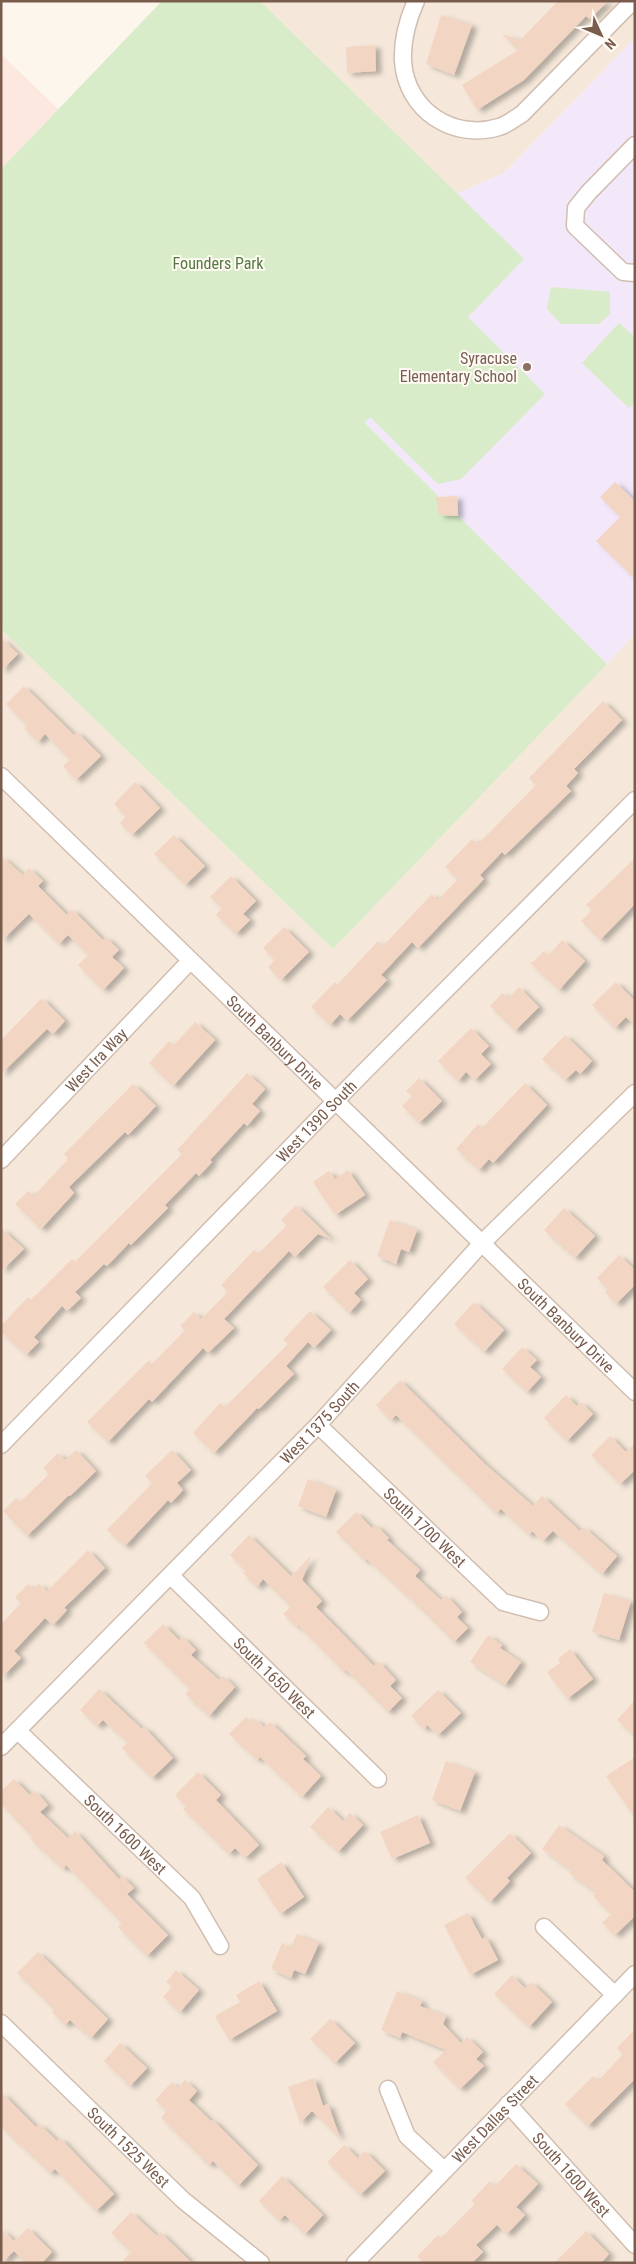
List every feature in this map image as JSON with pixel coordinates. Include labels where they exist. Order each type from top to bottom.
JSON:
[{"type":"street","points":[[416,1],[406,24],[403,62],[412,91],[425,110],[443,124],[472,132],[500,127],[522,114],[632,1]]},
{"type":"street","points":[[635,145],[576,208],[576,226],[623,272],[635,273]]},
{"type":"street","name":"South Banbury Drive","points":[[1,776],[635,1392]]},
{"type":"street","name":"West 1390 South","points":[[1,1445],[336,1101],[635,800]]},
{"type":"street","name":"West Ira Way","points":[[1,1160],[190,961]]},
{"type":"street","name":"West 1375 South","points":[[1,1747],[318,1425],[482,1243],[635,1093]]},
{"type":"street","name":"South 1700 West","points":[[318,1425],[503,1602],[540,1612]]},
{"type":"street","name":"South 1650 West","points":[[171,1576],[378,1779]]},
{"type":"street","name":"South 1600 West","points":[[18,1731],[192,1898],[220,1946]]},
{"type":"street","points":[[544,1927],[615,1995]]},
{"type":"street","name":"West Dallas Street","points":[[355,2263],[635,1974]]},
{"type":"street","name":"South 1525 West","points":[[1,2023],[183,2200],[261,2263]]},
{"type":"street","points":[[388,2089],[407,2136],[444,2170]]},
{"type":"street","name":"South 1600 West","points":[[508,2104],[635,2245]]},
{"type":"shaded area","points":[[260,1],[635,1],[635,38],[504,173],[456,194]]},
{"type":"shaded area","name":"Syracuse Elementary School","points":[[635,38],[635,638],[633,636],[607,664],[364,422],[524,259],[456,194],[504,173]]},
{"type":"shaded area","points":[[1,54],[58,109],[1,169]]},
{"type":"shaded area","points":[[1,629],[333,949],[633,636],[635,638],[635,2263],[1,2263]]},
{"type":"green space","name":"Founders Park","points":[[162,1],[260,1],[524,259],[468,317],[545,394],[461,479],[438,484],[370,417],[365,423],[607,664],[333,949],[1,629],[1,169]]},
{"type":"green space","points":[[551,287],[610,292],[610,314],[599,324],[561,324],[547,309]]},
{"type":"green space","points":[[619,323],[635,337],[635,403],[629,408],[582,363]]},
{"type":"building","points":[[558,1],[608,1],[590,19],[586,16],[524,80],[477,110],[462,85],[518,50],[502,34],[520,40]]},
{"type":"building","points":[[441,15],[472,25],[454,75],[426,64]]},
{"type":"building","points":[[375,45],[376,71],[347,73],[346,47]]},
{"type":"building","points":[[615,482],[635,501],[635,579],[596,541],[620,517],[600,497]]},
{"type":"building","points":[[457,496],[458,516],[439,515],[436,497]]},
{"type":"building","points":[[1,638],[18,654],[1,671]]},
{"type":"building","points":[[24,686],[74,735],[77,732],[101,756],[76,780],[63,766],[70,760],[45,734],[38,742],[24,728],[27,725],[6,704]]},
{"type":"building","points":[[603,701],[622,720],[574,769],[578,773],[566,786],[571,791],[505,855],[502,852],[480,875],[484,879],[418,948],[412,942],[381,975],[387,980],[347,1021],[340,1014],[330,1025],[311,1007],[335,982],[337,985],[378,941],[383,946],[432,894],[438,900],[458,879],[445,867],[472,839],[478,844],[536,785],[529,778]]},
{"type":"building","points":[[135,782],[160,808],[132,835],[120,823],[126,816],[114,804]]},
{"type":"building","points":[[174,835],[205,866],[185,885],[154,854]]},
{"type":"building","points":[[1,856],[23,875],[29,868],[43,881],[38,886],[67,915],[72,909],[103,940],[106,937],[119,950],[112,957],[124,968],[103,990],[78,965],[88,955],[68,935],[59,944],[29,914],[1,941]]},
{"type":"building","points":[[635,858],[635,904],[600,940],[581,921],[592,910],[586,905]]},
{"type":"building","points":[[231,876],[256,901],[243,914],[250,920],[236,934],[216,915],[222,908],[210,897]]},
{"type":"building","points":[[284,927],[309,952],[281,980],[268,967],[275,960],[263,948]]},
{"type":"building","points":[[562,940],[585,961],[559,990],[529,962],[533,962],[544,951],[549,955]]},
{"type":"building","points":[[616,982],[635,1001],[635,1026],[626,1017],[615,1028],[592,1005]]},
{"type":"building","points":[[519,987],[539,1007],[515,1031],[490,1006],[502,993],[508,998]]},
{"type":"building","points":[[42,998],[65,1021],[53,1034],[47,1029],[1,1074],[1,1040]]},
{"type":"building","points":[[195,1022],[215,1040],[173,1086],[149,1063],[169,1041],[174,1045]]},
{"type":"building","points":[[471,1028],[489,1046],[481,1054],[491,1064],[475,1080],[466,1072],[458,1081],[438,1061]]},
{"type":"building","points":[[565,1035],[592,1061],[580,1074],[576,1070],[565,1080],[542,1059]]},
{"type":"building","points":[[247,1073],[265,1089],[252,1104],[260,1111],[247,1126],[244,1123],[210,1160],[212,1162],[199,1176],[196,1173],[165,1205],[168,1208],[131,1245],[129,1243],[107,1266],[104,1264],[75,1292],[81,1298],[67,1311],[62,1306],[34,1337],[39,1342],[26,1355],[1,1332],[1,1326],[28,1297],[31,1300],[72,1259],[75,1262],[182,1154],[177,1150]]},
{"type":"building","points":[[419,1078],[442,1101],[419,1123],[402,1106],[412,1096],[406,1091]]},
{"type":"building","points":[[525,1083],[547,1105],[493,1163],[489,1159],[479,1170],[456,1149],[478,1124],[482,1128]]},
{"type":"building","points":[[133,1084],[156,1106],[128,1135],[125,1132],[69,1187],[74,1193],[41,1229],[15,1204],[28,1191],[34,1196],[68,1159],[64,1154]]},
{"type":"building","points":[[348,1170],[365,1195],[335,1215],[313,1182],[329,1171],[335,1179]]},
{"type":"building","points":[[296,1205],[331,1239],[318,1234],[295,1257],[289,1251],[224,1319],[234,1328],[208,1353],[203,1348],[152,1402],[149,1399],[108,1442],[87,1422],[149,1360],[152,1364],[185,1330],[180,1326],[194,1312],[201,1319],[228,1292],[221,1285],[254,1250],[258,1254],[287,1225],[281,1220]]},
{"type":"building","points":[[564,1208],[595,1236],[575,1258],[544,1230]]},
{"type":"building","points":[[390,1220],[417,1230],[409,1252],[401,1249],[396,1264],[377,1256]]},
{"type":"building","points":[[1,1228],[24,1249],[1,1271]]},
{"type":"building","points":[[619,1255],[635,1270],[635,1285],[616,1304],[605,1292],[608,1289],[597,1278]]},
{"type":"building","points":[[350,1260],[368,1279],[354,1293],[361,1300],[349,1313],[323,1287]]},
{"type":"building","points":[[474,1302],[504,1330],[484,1352],[454,1324]]},
{"type":"building","points":[[310,1311],[331,1330],[314,1348],[308,1342],[286,1366],[294,1374],[259,1409],[257,1408],[214,1453],[193,1433],[220,1403],[225,1407],[288,1344],[283,1340]]},
{"type":"building","points":[[522,1347],[537,1360],[530,1367],[541,1377],[527,1392],[502,1369]]},
{"type":"building","points":[[400,1380],[485,1464],[533,1506],[542,1496],[580,1531],[584,1527],[617,1556],[602,1574],[553,1531],[543,1541],[532,1531],[529,1535],[501,1509],[496,1513],[396,1415],[391,1420],[376,1405]]},
{"type":"building","points":[[566,1395],[577,1406],[581,1402],[593,1414],[567,1441],[544,1418]]},
{"type":"building","points":[[610,1436],[626,1452],[635,1443],[635,1470],[620,1484],[591,1455]]},
{"type":"building","points":[[76,1450],[96,1471],[27,1536],[3,1511],[16,1498],[20,1502],[49,1474],[43,1468],[58,1453],[65,1460]]},
{"type":"building","points":[[172,1450],[191,1470],[177,1483],[183,1490],[171,1503],[168,1500],[125,1546],[107,1530],[152,1483],[145,1476]]},
{"type":"building","points":[[308,1479],[336,1490],[326,1517],[298,1506]]},
{"type":"building","points":[[356,1512],[372,1528],[376,1525],[389,1538],[387,1540],[420,1570],[415,1576],[441,1600],[446,1595],[462,1612],[457,1617],[468,1628],[454,1642],[418,1606],[367,1559],[365,1561],[336,1532]]},
{"type":"building","points":[[249,1535],[291,1576],[311,1556],[302,1580],[322,1601],[316,1607],[374,1666],[378,1661],[396,1680],[390,1686],[402,1698],[388,1712],[346,1670],[344,1672],[298,1625],[297,1627],[283,1614],[291,1607],[263,1579],[257,1587],[243,1573],[246,1571],[230,1555]]},
{"type":"building","points":[[88,1550],[105,1568],[64,1608],[67,1610],[53,1625],[45,1618],[14,1651],[21,1658],[1,1678],[1,1624],[21,1603],[15,1597],[28,1584],[33,1589],[39,1584],[47,1591]]},
{"type":"building","points":[[604,1593],[631,1601],[619,1640],[592,1632]]},
{"type":"building","points":[[163,1624],[179,1640],[183,1637],[196,1650],[191,1655],[219,1680],[223,1676],[235,1687],[209,1716],[185,1694],[190,1689],[144,1643]]},
{"type":"building","points":[[488,1635],[502,1645],[500,1648],[521,1662],[505,1685],[470,1662]]},
{"type":"building","points":[[570,1649],[593,1679],[567,1699],[547,1672],[560,1663],[558,1659]]},
{"type":"building","points":[[99,1689],[142,1729],[144,1727],[173,1758],[152,1778],[122,1748],[128,1743],[103,1720],[97,1726],[80,1710]]},
{"type":"building","points":[[438,1690],[461,1713],[438,1735],[427,1725],[424,1729],[411,1716]]},
{"type":"building","points":[[635,1700],[635,1736],[617,1720]]},
{"type":"building","points":[[246,1717],[252,1722],[255,1719],[264,1727],[270,1722],[306,1756],[303,1759],[321,1776],[302,1797],[260,1757],[257,1760],[229,1734]]},
{"type":"building","points":[[635,1757],[635,1818],[606,1776]]},
{"type":"building","points":[[446,1761],[475,1772],[460,1811],[432,1800]]},
{"type":"building","points":[[198,1772],[221,1795],[216,1800],[259,1845],[245,1858],[235,1848],[229,1854],[183,1809],[186,1806],[175,1795]]},
{"type":"building","points":[[14,1779],[30,1795],[35,1791],[48,1805],[40,1812],[68,1838],[75,1831],[119,1879],[122,1876],[134,1888],[127,1894],[168,1935],[147,1956],[118,1927],[122,1923],[66,1865],[63,1869],[30,1839],[32,1837],[1,1804],[1,1791]]},
{"type":"building","points":[[328,1807],[343,1821],[350,1813],[363,1825],[338,1852],[310,1827]]},
{"type":"building","points":[[418,1815],[430,1843],[392,1859],[380,1832]]},
{"type":"building","points":[[559,1825],[604,1856],[602,1860],[635,1892],[635,1916],[615,1935],[602,1923],[611,1914],[593,1896],[596,1892],[569,1873],[571,1870],[542,1849]]},
{"type":"building","points":[[510,1833],[531,1853],[507,1878],[510,1881],[490,1902],[465,1878]]},
{"type":"building","points":[[281,1862],[304,1897],[280,1914],[257,1879]]},
{"type":"building","points":[[468,1913],[482,1939],[486,1937],[498,1960],[470,1975],[444,1925]]},
{"type":"building","points":[[297,1934],[319,1943],[305,1974],[294,1970],[291,1978],[271,1969],[282,1943],[291,1947]]},
{"type":"building","points":[[38,1952],[108,2019],[91,2038],[70,2020],[65,2025],[52,2012],[54,2009],[17,1973]]},
{"type":"building","points":[[176,1970],[199,1990],[180,2012],[163,1997],[172,1987],[166,1982]]},
{"type":"building","points":[[512,1975],[525,1988],[531,1982],[552,2002],[529,2027],[494,1994]]},
{"type":"building","points":[[259,1981],[277,2011],[229,2040],[215,2016],[240,2002],[236,1995]]},
{"type":"building","points":[[397,1991],[422,2001],[420,2006],[446,2016],[443,2024],[461,2043],[467,2037],[483,2052],[476,2059],[484,2066],[460,2089],[433,2062],[446,2050],[402,2032],[400,2038],[381,2030]]},
{"type":"building","points":[[330,2019],[355,2043],[335,2063],[310,2039]]},
{"type":"building","points":[[635,2029],[635,2079],[588,2126],[565,2104],[593,2076],[598,2081],[623,2054],[617,2048]]},
{"type":"building","points":[[120,2043],[147,2068],[130,2086],[104,2061]]},
{"type":"building","points":[[314,2078],[323,2106],[328,2104],[340,2138],[312,2111],[300,2123],[288,2087]]},
{"type":"building","points":[[185,2080],[197,2091],[189,2100],[211,2121],[213,2120],[258,2165],[238,2186],[213,2161],[209,2165],[161,2118],[167,2111],[155,2100],[172,2082],[178,2088]]},
{"type":"building","points":[[1,2092],[36,2127],[39,2124],[57,2141],[60,2138],[114,2194],[96,2211],[55,2169],[50,2173],[1,2127]]},
{"type":"building","points":[[344,2145],[358,2158],[365,2151],[385,2171],[360,2195],[327,2162]]},
{"type":"building","points":[[516,2164],[538,2184],[516,2207],[525,2215],[507,2234],[497,2225],[476,2245],[483,2252],[472,2263],[424,2263],[417,2256],[438,2235],[441,2238],[475,2204],[471,2201],[490,2181],[495,2186]]},
{"type":"building","points":[[282,2176],[323,2215],[305,2234],[285,2215],[279,2220],[259,2201]]},
{"type":"building","points":[[131,2212],[157,2236],[160,2232],[192,2263],[121,2263],[131,2252],[111,2233]]},
{"type":"building","points":[[28,2228],[52,2252],[42,2263],[26,2263],[14,2251],[1,2263],[1,2229],[14,2241]]},
{"type":"building","points":[[586,2231],[609,2254],[601,2263],[554,2263]]},
{"type":"place","name":"Syracuse Elementary School","points":[[527,367]]}]
